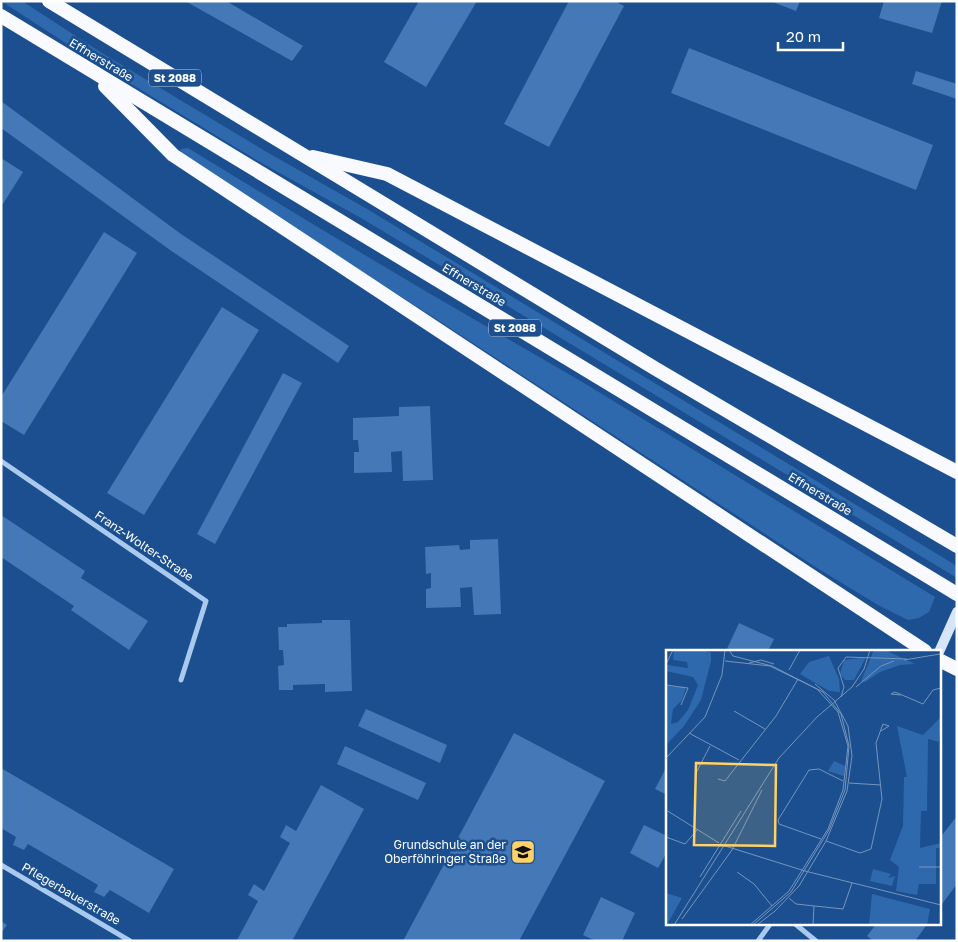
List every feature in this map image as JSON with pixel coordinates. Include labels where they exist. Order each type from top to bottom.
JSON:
[{"type":"highway","name":"Effnerstraße","points":[[49,1],[656,369],[957,546]]},
{"type":"highway","name":"Effnerstraße","points":[[1,16],[957,594]]},
{"type":"highway","points":[[90,71],[173,156],[923,650]]},
{"type":"highway","points":[[301,155],[387,174],[957,472]]},
{"type":"highway","points":[[940,661],[957,670]]},
{"type":"main road","points":[[940,650],[957,612]]},
{"type":"street","name":"Franz-Wolter-Straße","points":[[1,462],[206,601],[182,680]]},
{"type":"street","name":"Pflegerbauerstraße","points":[[1,865],[130,941]]},
{"type":"street","points":[[758,941],[770,924]]},
{"type":"street","points":[[795,924],[816,941]]},
{"type":"shaded area","points":[[1,1],[22,1],[102,53],[265,151],[367,209],[957,566],[957,578],[361,218],[258,161],[95,62]]},
{"type":"shaded area","points":[[188,148],[427,292],[579,380],[935,597],[929,612],[919,618],[908,620],[878,605],[814,566],[183,155],[180,149]]},
{"type":"building","points":[[185,1],[226,1],[303,46],[292,61]]},
{"type":"building","points":[[419,1],[477,1],[426,87],[384,62]]},
{"type":"building","points":[[569,1],[615,1],[624,6],[549,147],[504,124]]},
{"type":"building","points":[[770,1],[800,1],[796,11]]},
{"type":"building","points":[[884,1],[942,1],[932,33],[879,18]]},
{"type":"building","points":[[689,48],[933,145],[916,190],[671,93]]},
{"type":"building","points":[[916,71],[957,84],[957,99],[912,84]]},
{"type":"building","points":[[1,101],[181,234],[349,346],[338,363],[170,250],[1,128]]},
{"type":"building","points":[[1,158],[23,172],[1,207]]},
{"type":"building","points":[[104,232],[137,253],[24,435],[1,421],[1,397]]},
{"type":"building","points":[[222,307],[259,330],[144,515],[107,493]]},
{"type":"building","points":[[283,373],[302,383],[215,544],[197,534]]},
{"type":"building","points":[[430,406],[433,480],[403,481],[402,451],[391,452],[392,472],[354,473],[354,452],[359,452],[358,440],[353,440],[353,418],[399,416],[399,407]]},
{"type":"building","points":[[1,515],[85,571],[81,578],[148,621],[129,650],[71,610],[74,606],[1,557]]},
{"type":"building","points":[[498,539],[501,614],[474,615],[472,587],[460,588],[461,607],[426,608],[426,589],[431,588],[431,573],[426,574],[425,547],[459,545],[460,550],[470,549],[470,540]]},
{"type":"building","points":[[322,620],[350,620],[352,691],[325,692],[325,684],[293,685],[293,690],[279,690],[278,666],[284,665],[283,650],[279,650],[278,627],[287,627],[287,624],[322,623]]},
{"type":"building","points":[[739,623],[774,639],[768,650],[726,650]]},
{"type":"building","points":[[366,709],[447,745],[440,763],[358,726]]},
{"type":"building","points":[[514,733],[605,781],[519,941],[403,941]]},
{"type":"building","points":[[345,746],[426,783],[418,800],[337,764]]},
{"type":"building","points":[[1,768],[174,869],[149,913],[110,890],[104,897],[94,892],[98,885],[28,844],[24,850],[13,845],[16,837],[1,828]]},
{"type":"building","points":[[666,768],[666,794],[655,789]]},
{"type":"building","points":[[321,785],[364,809],[292,941],[237,940],[258,901],[248,895],[254,884],[264,891],[290,843],[280,837],[286,825],[296,831]]},
{"type":"building","points":[[957,816],[957,884],[940,907],[940,838]]},
{"type":"building","points":[[644,825],[666,836],[666,854],[658,868],[630,853]]},
{"type":"building","points":[[601,897],[635,913],[622,941],[596,941],[583,935]]},
{"type":"building","points":[[1,921],[7,925],[1,933]]},
{"type":"building","points":[[876,924],[927,924],[915,941],[873,941],[867,936]]},
{"type":"place","name":"Grundschule an der Oberföhringer Straße","points":[[523,852]]}]
